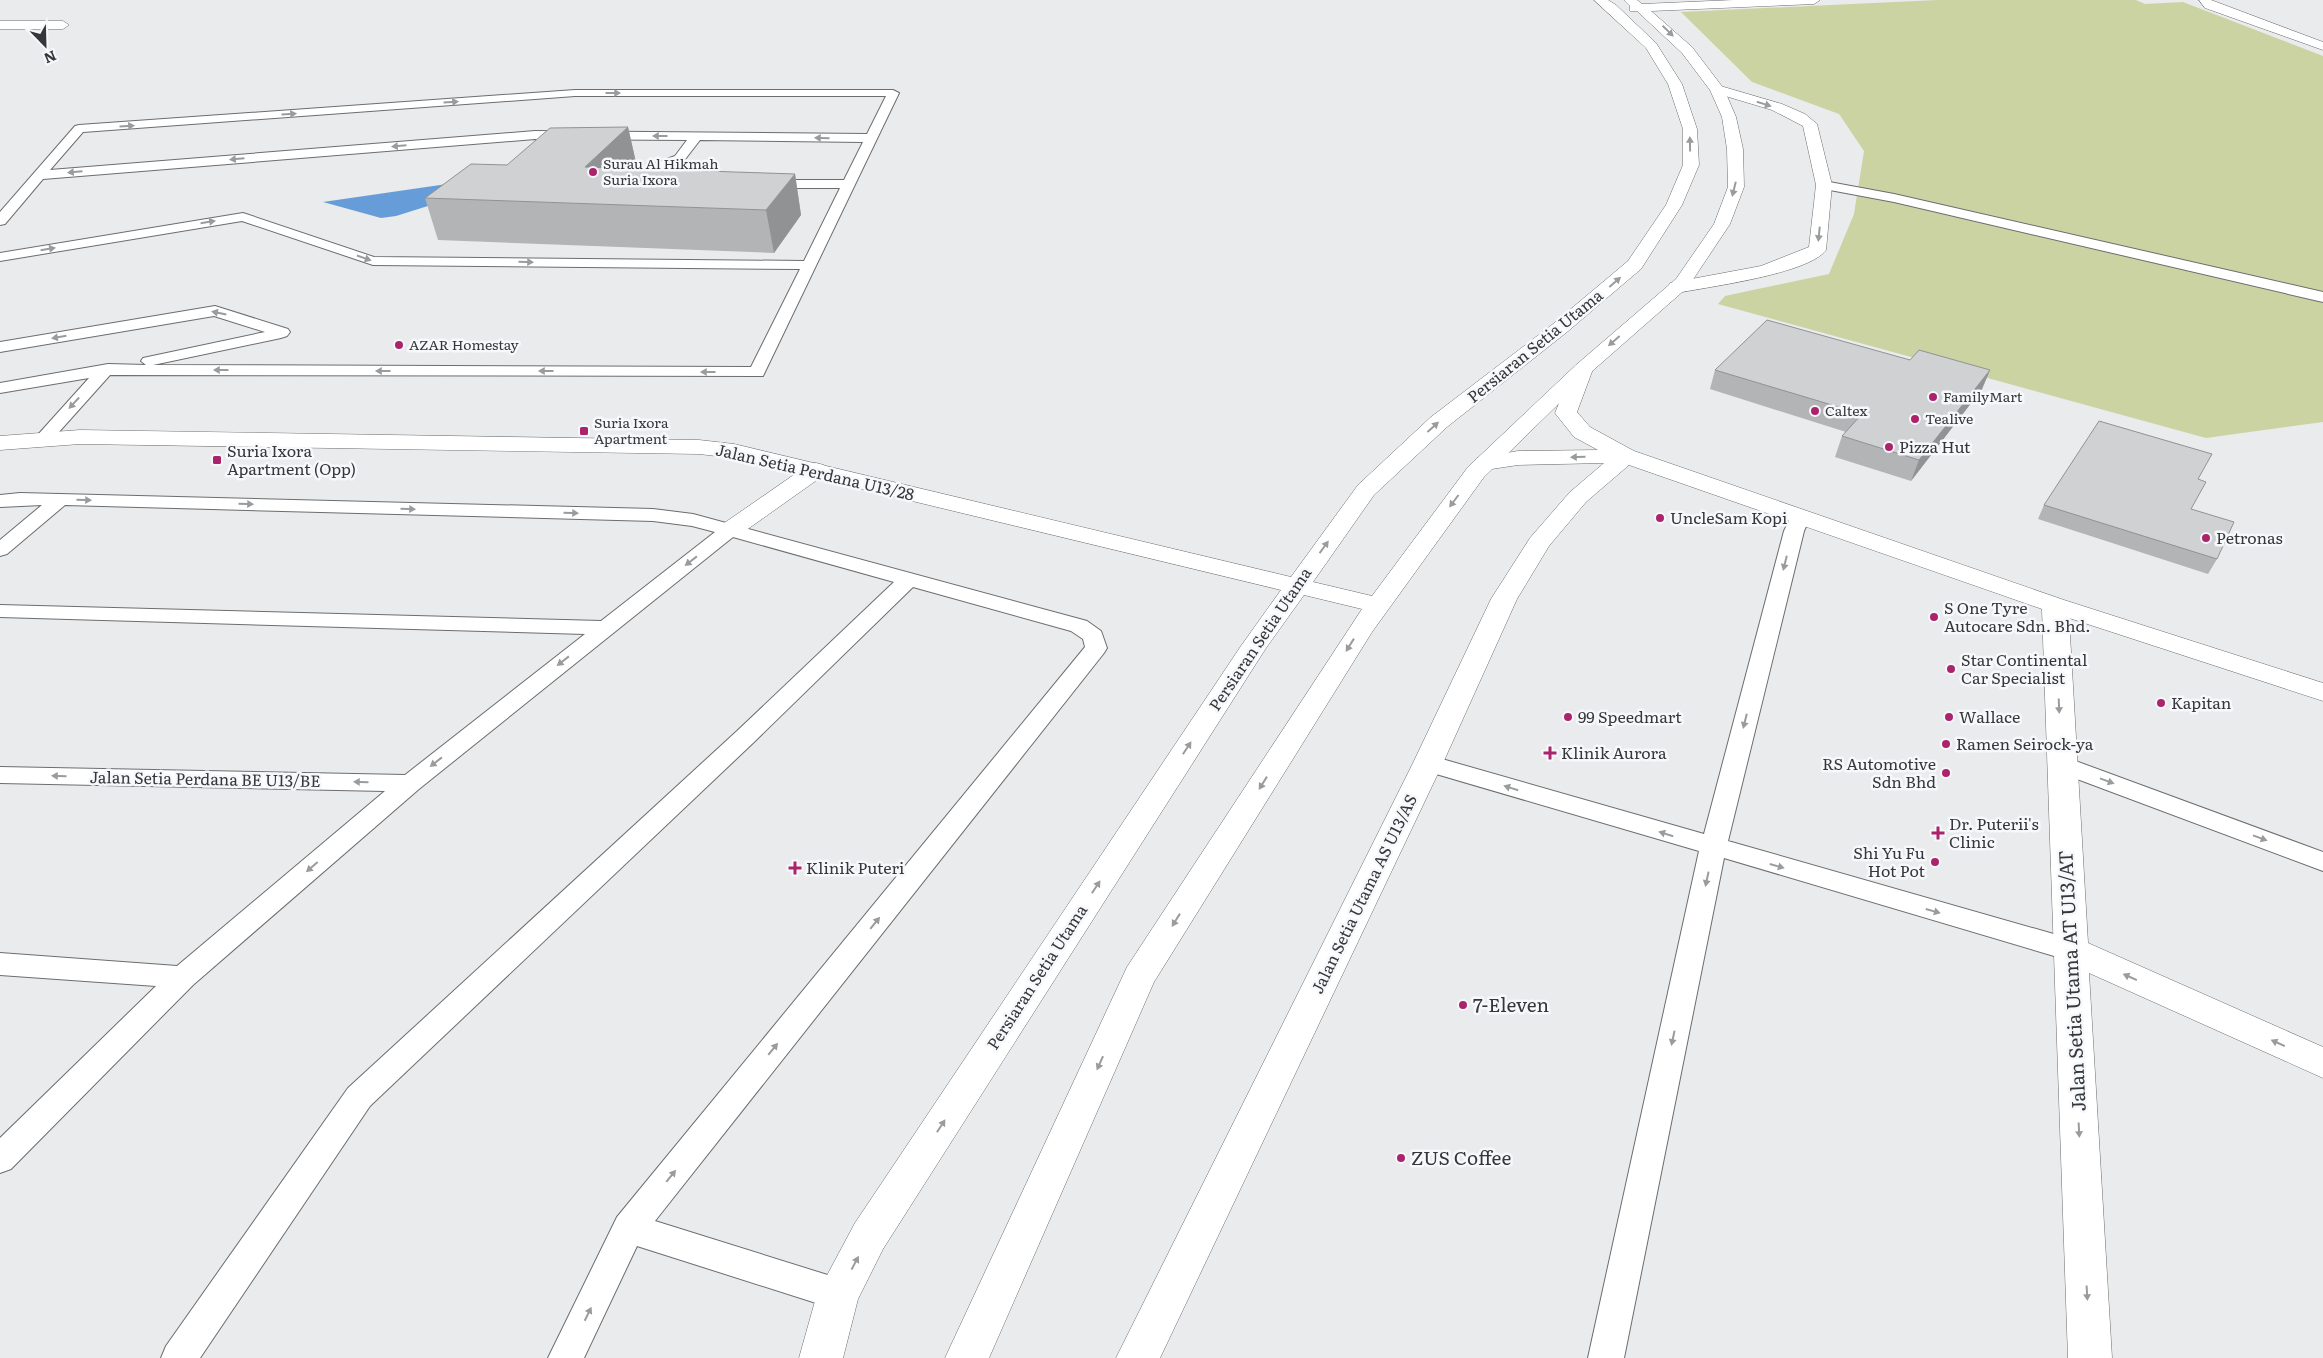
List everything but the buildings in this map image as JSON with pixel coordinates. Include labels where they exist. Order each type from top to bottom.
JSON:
[{"type":"street","points":[[1606,4],[1814,0]]},
{"type":"street","points":[[2205,0],[2209,5],[2320,44]]},
{"type":"street","name":"Persiaran Setia Utama","points":[[820,1358],[838,1294],[869,1236],[1248,654],[1366,490],[1439,422],[1560,328],[1635,264],[1674,205],[1691,166],[1690,128],[1675,84],[1650,46],[1606,4]]},
{"type":"street","points":[[966,1358],[1139,977],[1377,605],[1424,540],[1484,463],[1582,369],[1677,287],[1722,224],[1736,187],[1736,149],[1729,117],[1717,90],[1687,50],[1636,4]]},
{"type":"street","points":[[0,25],[63,25]]},
{"type":"street","points":[[1677,287],[1776,267],[1803,258],[1817,250],[1824,185],[1810,124],[1798,116],[1782,110],[1717,90]]},
{"type":"street","points":[[1582,369],[1566,413],[1582,432],[1626,456],[2055,605],[2323,692]]},
{"type":"street","name":"Jalan Setia Perdana U13/28","points":[[0,443],[44,438],[100,437],[699,447],[734,451],[1377,605]]},
{"type":"street","points":[[1484,463],[1518,458],[1626,456]]},
{"type":"street","name":"Jalan Setia Utama AS U13/AS","points":[[1138,1358],[1428,763],[1504,599],[1539,543],[1578,498],[1626,456]]},
{"type":"street","points":[[730,530],[816,470]]},
{"type":"street","name":"Jalan Setia Utama AT U13/AT","points":[[2055,605],[2090,1358]]},
{"type":"street","points":[[2071,950],[2323,1063]]},
{"type":"lane","points":[[0,221],[78,129],[575,94],[893,93],[757,372],[105,370],[44,438]]},
{"type":"lane","points":[[39,175],[535,136],[871,138]]},
{"type":"lane","points":[[660,184],[641,184],[658,167],[679,159],[696,137]]},
{"type":"lane","points":[[750,184],[849,184]]},
{"type":"lane","points":[[1824,185],[1894,198],[2323,297]]},
{"type":"lane","points":[[0,257],[243,217],[373,261],[809,265]]},
{"type":"lane","points":[[0,347],[215,311],[282,332],[105,370],[7,388],[0,404]]},
{"type":"lane","points":[[0,550],[60,499]]},
{"type":"lane","points":[[0,501],[60,499],[653,515],[693,520],[909,579],[1079,626],[1093,636],[1096,648],[629,1228],[566,1358]]},
{"type":"lane","points":[[1606,1358],[1713,848],[1794,532],[1800,517]]},
{"type":"lane","points":[[0,1159],[183,977],[410,783],[730,530]]},
{"type":"lane","points":[[179,1358],[359,1097],[745,737],[909,579]]},
{"type":"lane","points":[[0,611],[605,628]]},
{"type":"lane","points":[[1428,763],[1713,848],[2071,950]]},
{"type":"lane","points":[[2062,764],[2323,862]]},
{"type":"lane","name":"Jalan Setia Perdana BE U13/BE","points":[[0,775],[410,783]]},
{"type":"lane","points":[[0,964],[183,977]]},
{"type":"lane","points":[[629,1228],[838,1294]]},
{"type":"green space","points":[[1937,0],[2136,0],[2145,4],[2183,2],[2323,56],[2323,422],[2206,438],[1718,304],[1725,296],[1829,274],[1854,214],[1864,151],[1839,114],[1752,82],[1681,12]]},
{"type":"water","points":[[447,184],[447,200],[396,216],[381,218],[323,202]]},
{"type":"place","name":"Surau Al Hikmah Suria Ixora","points":[[593,172]]},
{"type":"place","name":"AZAR Homestay","points":[[399,345]]},
{"type":"place","name":"FamilyMart","points":[[1933,397]]},
{"type":"place","name":"Caltex","points":[[1815,411]]},
{"type":"place","name":"Tealive","points":[[1915,419]]},
{"type":"place","name":"Suria Ixora Apartment","points":[[584,431]]},
{"type":"place","name":"Pizza Hut","points":[[1889,447]]},
{"type":"place","name":"Suria Ixora Apartment (Opp)","points":[[217,460]]},
{"type":"place","name":"UncleSam Kopi","points":[[1660,518]]},
{"type":"place","name":"Petronas","points":[[2206,538]]},
{"type":"place","name":"S One Tyre Autocare Sdn. Bhd.","points":[[1934,617]]},
{"type":"place","name":"Star Continental Car Specialist","points":[[1951,669]]},
{"type":"place","name":"Kapitan","points":[[2161,703]]},
{"type":"place","name":"99 Speedmart","points":[[1568,717]]},
{"type":"place","name":"Wallace","points":[[1949,717]]},
{"type":"place","name":"Ramen Seirock-ya","points":[[1946,744]]},
{"type":"place","name":"Klinik Aurora","points":[[1550,753]]},
{"type":"place","name":"RS Automotive Sdn Bhd","points":[[1946,773]]},
{"type":"place","name":"Dr. Puterii's Clinic","points":[[1938,833]]},
{"type":"place","name":"Shi Yu Fu Hot Pot","points":[[1935,862]]},
{"type":"place","name":"Klinik Puteri","points":[[795,868]]},
{"type":"place","name":"7-Eleven","points":[[1463,1005]]},
{"type":"place","name":"ZUS Coffee","points":[[1401,1158]]}]
